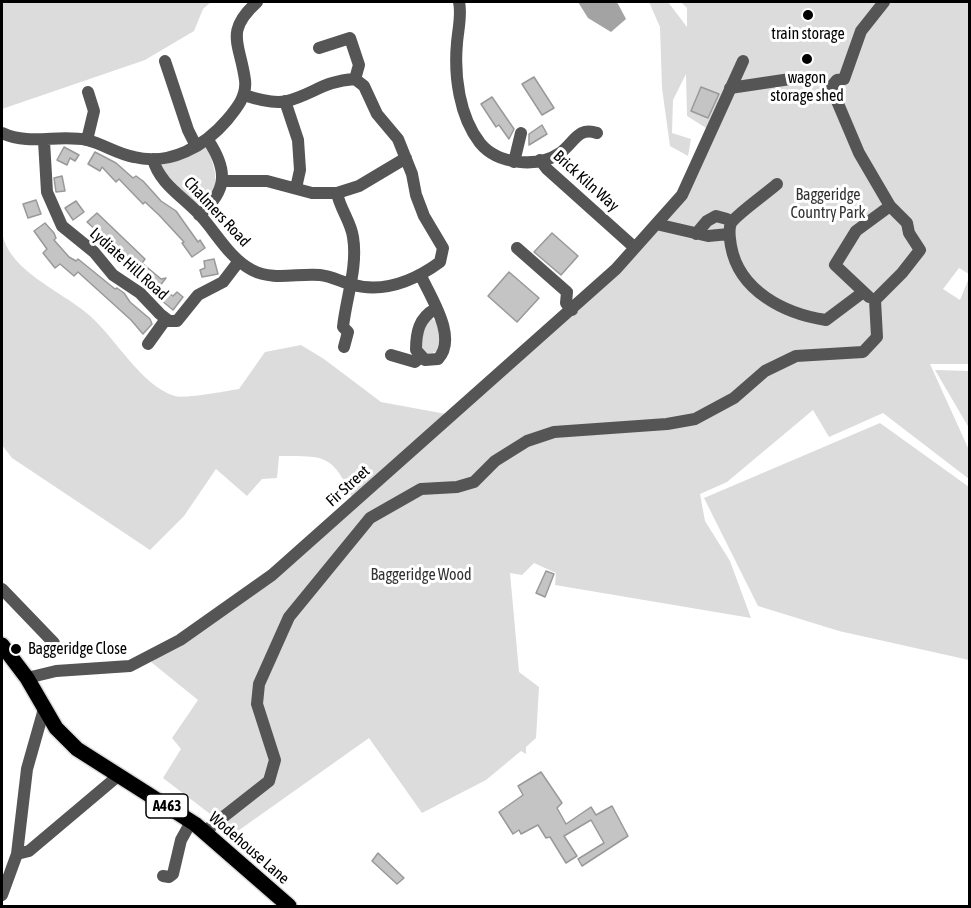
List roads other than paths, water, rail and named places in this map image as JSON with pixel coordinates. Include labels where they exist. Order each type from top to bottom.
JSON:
[{"type":"main road","name":"A463","points":[[2,645],[27,678],[44,709]]},
{"type":"main road","name":"Wodehouse Lane","points":[[44,709],[56,728],[77,749],[191,822],[289,906]]},
{"type":"street","points":[[2,132],[27,140],[44,141],[63,138],[87,140],[135,158],[153,159],[177,156],[202,143],[234,111],[244,95],[245,80],[235,34],[241,18],[257,2]]},
{"type":"street","points":[[459,2],[455,68],[464,112],[481,143],[496,155],[514,162],[521,133]]},
{"type":"street","points":[[204,832],[269,781],[275,760],[257,704],[259,684],[289,617],[370,518],[421,489],[457,487],[474,482],[495,462],[527,441],[554,432],[667,424],[695,419],[734,398],[765,371],[796,356],[863,352],[877,337],[875,300],[902,273],[920,250],[906,224],[890,206],[859,153],[831,87],[837,80],[844,79],[861,31],[884,2]]},
{"type":"street","points":[[244,95],[285,102],[324,83],[355,79],[359,65],[350,38],[319,48]]},
{"type":"street","points":[[165,61],[177,98],[202,143],[217,153],[223,181],[212,204],[199,215]]},
{"type":"street","name":"Fir Street","points":[[27,678],[56,671],[130,666],[180,640],[272,576],[616,269],[682,195],[743,61]]},
{"type":"street","points":[[730,88],[797,78]]},
{"type":"street","name":"Chalmers Road","points":[[153,159],[156,172],[199,215],[239,261],[267,275],[321,275],[369,288],[390,286],[421,276],[440,262],[443,248],[420,205],[398,139],[377,114],[364,86],[355,79]]},
{"type":"street","points":[[87,140],[94,111],[88,92]]},
{"type":"street","points":[[285,102],[287,115],[298,140],[300,170],[296,188]]},
{"type":"street","points":[[540,160],[560,153],[581,132],[590,130],[597,133]]},
{"type":"street","name":"Lydiate Hill Road","points":[[44,141],[47,192],[63,226],[94,252],[114,275],[135,288],[166,319],[177,321],[198,295],[223,282],[239,261]]},
{"type":"street","points":[[223,181],[267,181],[312,193],[337,193],[359,186],[406,158]]},
{"type":"street","name":"Brick Kiln Way","points":[[514,162],[540,160],[634,247]]},
{"type":"street","points":[[777,184],[731,224],[729,234],[734,262],[747,282],[773,303],[805,317],[826,320],[862,292]]},
{"type":"street","points":[[337,193],[340,208],[353,235],[354,249],[351,284],[343,327],[348,332],[344,347]]},
{"type":"street","points":[[875,300],[862,292],[835,265],[856,231],[890,206]]},
{"type":"street","points":[[696,234],[707,221],[716,216],[727,219]]},
{"type":"street","points":[[656,224],[696,234],[729,234]]},
{"type":"street","points":[[518,248],[561,285],[567,292],[566,303],[572,310]]},
{"type":"street","points":[[421,276],[435,309],[446,335],[446,346],[438,359],[432,361],[421,357],[416,350],[416,340],[420,322],[426,314],[435,309]]},
{"type":"street","points":[[148,344],[166,319]]},
{"type":"street","points":[[392,355],[415,362],[421,357]]},
{"type":"street","points":[[2,589],[54,643]]},
{"type":"street","points":[[2,895],[17,854],[27,769],[44,709]]},
{"type":"street","points":[[17,854],[29,851],[118,776]]},
{"type":"street","points":[[163,876],[169,878],[173,874],[182,840],[191,822]]},
{"type":"place","name":"train storage","points":[[808,15]]},
{"type":"place","name":"wagon storage shed","points":[[807,59]]},
{"type":"place","name":"Baggeridge Close","points":[[16,649]]},
{"type":"park label","name":"Baggeridge Country Park","points":[[828,204]]},
{"type":"park label","name":"Baggeridge Wood","points":[[421,575]]}]
